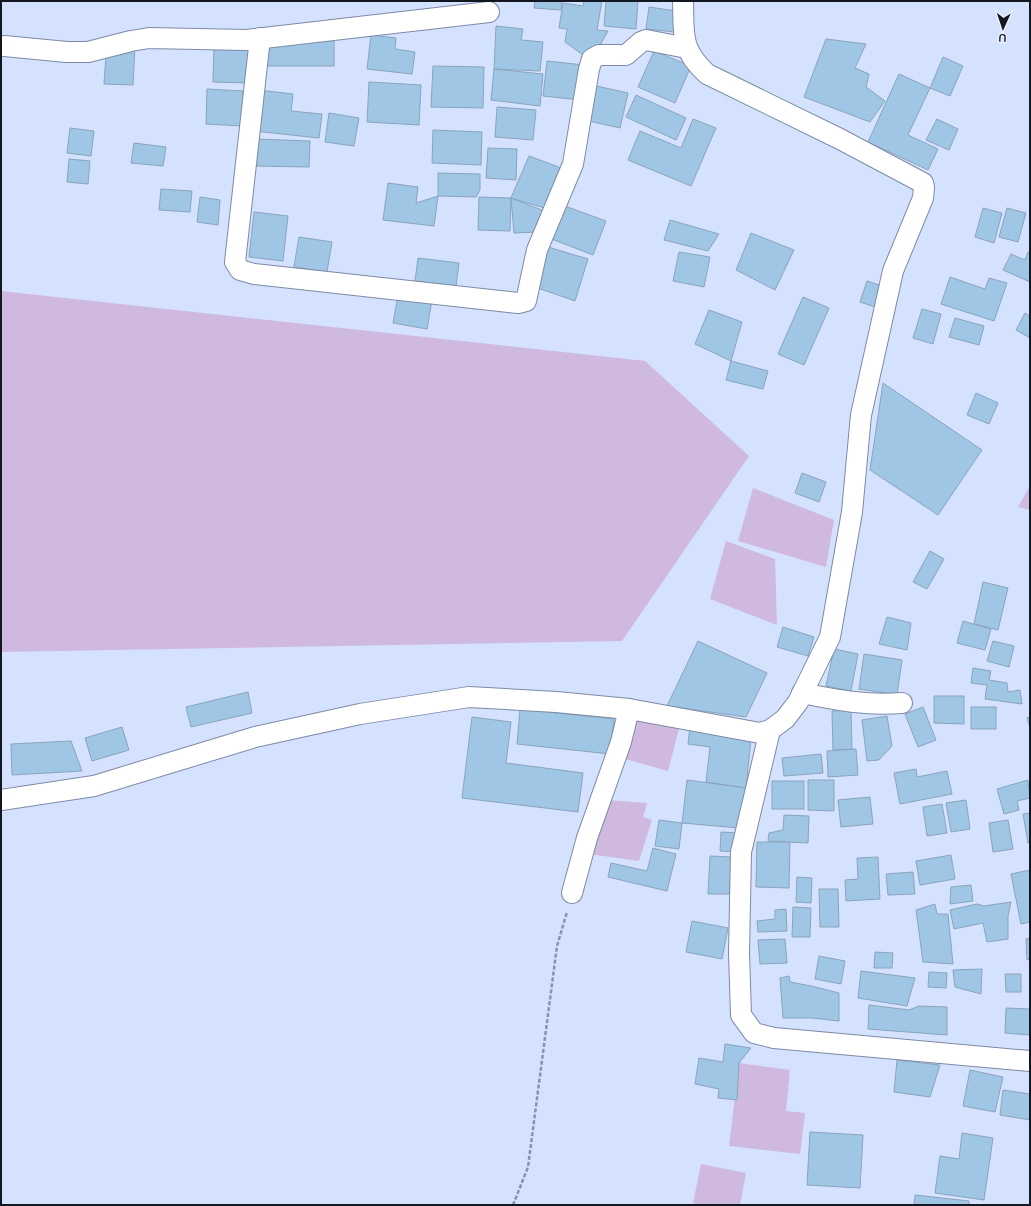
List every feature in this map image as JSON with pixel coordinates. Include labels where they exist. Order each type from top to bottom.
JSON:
[{"type":"street","points":[[1,800],[94,786],[262,735],[360,714],[462,699],[556,702],[629,709],[760,734],[770,730],[785,719],[798,702],[830,638],[852,512],[861,415],[893,271],[923,198],[924,187],[923,183],[840,138],[707,74],[696,64],[686,48],[684,42],[682,1]]},
{"type":"street","points":[[4,46],[78,52],[97,50],[149,38],[236,40],[489,12]]},
{"type":"street","points":[[260,38],[236,262],[240,270],[254,274],[518,303],[526,301],[537,250],[573,164],[592,59],[599,55],[626,55],[641,42],[646,40],[686,48]]},
{"type":"street","points":[[802,693],[856,703],[902,703]]},
{"type":"street","points":[[572,892],[587,838],[622,742],[629,709]]},
{"type":"street","points":[[770,730],[741,852],[739,961],[742,1015],[749,1028],[754,1033],[774,1038],[1030,1060]]},
{"type":"path","points":[[513,1205],[528,1167],[557,946],[572,892]]},
{"type":"shaded area","points":[[1,291],[645,361],[749,456],[622,641],[1,652]]},
{"type":"shaded area","points":[[1030,486],[1030,510],[1018,507]]},
{"type":"shaded area","points":[[753,488],[834,520],[826,567],[738,541]]},
{"type":"shaded area","points":[[726,541],[775,559],[777,625],[710,599]]},
{"type":"shaded area","points":[[636,718],[679,729],[668,771],[625,759]]},
{"type":"shaded area","points":[[607,800],[647,803],[643,817],[652,820],[639,861],[589,854]]},
{"type":"shaded area","points":[[739,1063],[790,1070],[786,1111],[805,1113],[800,1154],[729,1146]]},
{"type":"shaded area","points":[[701,1164],[746,1173],[740,1205],[704,1205],[693,1203]]},
{"type":"building","points":[[535,1],[562,1],[561,10],[534,8]]},
{"type":"building","points":[[584,1],[602,1],[597,30],[608,31],[600,45],[583,55],[565,42],[567,29],[559,28],[563,3],[583,6]]},
{"type":"building","points":[[606,1],[638,1],[636,29],[604,26]]},
{"type":"building","points":[[649,7],[677,11],[674,32],[646,29]]},
{"type":"building","points":[[496,26],[523,29],[521,40],[543,42],[540,71],[494,69]]},
{"type":"building","points":[[371,35],[396,38],[395,49],[415,52],[412,74],[367,69]]},
{"type":"building","points":[[826,39],[866,44],[855,68],[869,74],[866,87],[885,101],[870,122],[804,97]]},
{"type":"building","points":[[264,41],[334,41],[334,66],[264,66]]},
{"type":"building","points":[[214,44],[249,45],[248,83],[213,82]]},
{"type":"building","points":[[135,46],[133,85],[104,84],[106,54]]},
{"type":"building","points":[[654,51],[691,66],[675,103],[638,87]]},
{"type":"building","points":[[943,57],[963,66],[950,96],[930,88]]},
{"type":"building","points":[[547,61],[584,65],[580,100],[543,96]]},
{"type":"building","points":[[433,66],[484,67],[483,108],[431,107]]},
{"type":"building","points":[[494,69],[543,74],[540,106],[491,100]]},
{"type":"building","points":[[899,74],[930,88],[908,135],[938,149],[928,170],[868,142]]},
{"type":"building","points":[[369,82],[421,85],[419,125],[367,122]]},
{"type":"building","points":[[592,85],[628,93],[620,128],[584,120]]},
{"type":"building","points":[[207,89],[243,91],[242,126],[206,124]]},
{"type":"building","points":[[258,90],[293,94],[291,111],[322,114],[319,138],[254,131]]},
{"type":"building","points":[[636,95],[686,118],[676,140],[626,117]]},
{"type":"building","points":[[497,107],[536,110],[533,140],[495,137]]},
{"type":"building","points":[[329,113],[359,118],[354,146],[325,142]]},
{"type":"building","points":[[693,119],[716,128],[691,186],[628,160],[640,131],[681,148]]},
{"type":"building","points":[[937,119],[958,129],[949,150],[926,140]]},
{"type":"building","points":[[70,128],[94,131],[91,156],[67,153]]},
{"type":"building","points":[[433,130],[482,132],[481,165],[432,163]]},
{"type":"building","points":[[255,139],[310,141],[309,167],[254,166]]},
{"type":"building","points":[[134,143],[166,147],[163,166],[131,163]]},
{"type":"building","points":[[488,148],[517,149],[516,180],[486,178]]},
{"type":"building","points":[[529,156],[564,169],[548,209],[511,198]]},
{"type":"building","points":[[69,159],[90,161],[88,184],[67,182]]},
{"type":"building","points":[[438,173],[480,174],[480,190],[476,197],[438,196]]},
{"type":"building","points":[[388,183],[418,187],[416,203],[438,196],[434,226],[383,220]]},
{"type":"building","points":[[161,189],[192,191],[190,212],[159,210]]},
{"type":"building","points":[[200,197],[220,200],[218,225],[197,222]]},
{"type":"building","points":[[479,197],[511,198],[510,231],[478,230]]},
{"type":"building","points":[[511,198],[547,212],[538,232],[514,233]]},
{"type":"building","points":[[562,205],[606,221],[593,255],[549,238]]},
{"type":"building","points":[[983,208],[1002,213],[994,243],[975,237]]},
{"type":"building","points":[[1007,208],[1026,213],[1018,242],[999,237]]},
{"type":"building","points":[[254,212],[288,216],[283,261],[249,257]]},
{"type":"building","points":[[670,220],[719,234],[708,251],[664,240]]},
{"type":"building","points":[[751,233],[794,250],[775,290],[736,270]]},
{"type":"building","points":[[299,237],[332,242],[327,272],[294,267]]},
{"type":"building","points":[[548,247],[588,259],[575,301],[535,287]]},
{"type":"building","points":[[679,252],[710,257],[704,287],[673,281]]},
{"type":"building","points":[[1028,252],[1030,253],[1030,282],[1003,270],[1011,254],[1025,260]]},
{"type":"building","points":[[418,258],[459,263],[456,286],[415,281]]},
{"type":"building","points":[[950,277],[985,289],[989,278],[1007,283],[994,321],[941,304]]},
{"type":"building","points":[[867,281],[885,287],[878,308],[860,302]]},
{"type":"building","points":[[398,295],[432,300],[427,329],[393,323]]},
{"type":"building","points":[[803,297],[829,308],[804,365],[778,354]]},
{"type":"building","points":[[922,309],[941,314],[933,344],[913,338]]},
{"type":"building","points":[[709,310],[742,322],[731,361],[695,344]]},
{"type":"building","points":[[1025,313],[1030,316],[1030,338],[1016,330]]},
{"type":"building","points":[[955,318],[984,326],[979,345],[949,337]]},
{"type":"building","points":[[731,361],[768,371],[763,389],[726,380]]},
{"type":"building","points":[[883,383],[982,450],[938,515],[870,470]]},
{"type":"building","points":[[976,393],[998,403],[989,424],[967,415]]},
{"type":"building","points":[[802,473],[826,482],[819,502],[795,493]]},
{"type":"building","points":[[930,551],[944,559],[927,589],[913,582]]},
{"type":"building","points":[[983,582],[1008,588],[998,630],[974,624]]},
{"type":"building","points":[[887,617],[911,623],[907,650],[879,644]]},
{"type":"building","points":[[963,621],[991,629],[985,650],[957,643]]},
{"type":"building","points":[[783,627],[814,637],[808,656],[777,647]]},
{"type":"building","points":[[698,641],[767,673],[746,717],[667,706]]},
{"type":"building","points":[[993,641],[1014,646],[1009,667],[987,661]]},
{"type":"building","points":[[834,649],[858,654],[851,691],[826,686]]},
{"type":"building","points":[[864,654],[902,660],[897,695],[859,689]]},
{"type":"building","points":[[973,668],[991,671],[989,680],[1007,683],[1008,692],[1020,690],[1022,704],[985,699],[987,685],[971,683]]},
{"type":"building","points":[[248,692],[252,713],[191,727],[186,707]]},
{"type":"building","points":[[934,696],[964,696],[964,724],[934,723]]},
{"type":"building","points":[[923,707],[936,740],[918,747],[905,714]]},
{"type":"building","points":[[971,707],[996,707],[996,729],[971,729]]},
{"type":"building","points":[[520,709],[614,719],[610,754],[517,744]]},
{"type":"building","points":[[851,710],[852,749],[833,750],[832,711]]},
{"type":"building","points":[[887,716],[892,746],[879,760],[867,761],[862,720]]},
{"type":"building","points":[[472,717],[511,722],[506,763],[583,773],[578,812],[462,798]]},
{"type":"building","points":[[1030,717],[1030,728],[1027,718]]},
{"type":"building","points":[[122,727],[129,750],[92,761],[85,738]]},
{"type":"building","points":[[690,727],[751,738],[746,788],[706,782],[710,747],[688,744]]},
{"type":"building","points":[[71,741],[82,771],[12,775],[11,744]]},
{"type":"building","points":[[856,749],[858,775],[828,777],[827,751]]},
{"type":"building","points":[[821,754],[823,773],[784,776],[782,758]]},
{"type":"building","points":[[916,769],[917,777],[947,771],[952,794],[900,804],[894,773]]},
{"type":"building","points":[[687,780],[746,788],[739,828],[682,823]]},
{"type":"building","points":[[808,780],[834,780],[834,811],[808,810]]},
{"type":"building","points":[[1028,780],[1030,798],[1017,801],[1019,810],[1004,814],[997,789]]},
{"type":"building","points":[[772,781],[804,781],[804,809],[772,809]]},
{"type":"building","points":[[870,797],[873,824],[841,827],[838,800]]},
{"type":"building","points":[[966,800],[970,829],[951,832],[946,803]]},
{"type":"building","points":[[942,804],[947,833],[927,836],[923,807]]},
{"type":"building","points":[[1030,813],[1030,842],[1028,843],[1023,814]]},
{"type":"building","points":[[784,815],[809,816],[808,843],[768,841],[769,833],[783,830]]},
{"type":"building","points":[[659,820],[682,823],[679,849],[655,846]]},
{"type":"building","points":[[1008,820],[1013,849],[993,852],[989,823]]},
{"type":"building","points":[[721,832],[738,833],[736,852],[720,851]]},
{"type":"building","points":[[757,842],[790,842],[789,888],[756,887]]},
{"type":"building","points":[[653,848],[676,854],[667,891],[608,877],[611,863],[647,871]]},
{"type":"building","points":[[951,855],[955,879],[920,885],[916,861]]},
{"type":"building","points":[[710,856],[731,857],[730,894],[708,894]]},
{"type":"building","points":[[878,857],[880,899],[846,901],[845,880],[858,879],[857,858]]},
{"type":"building","points":[[1030,870],[1030,922],[1021,924],[1011,874]]},
{"type":"building","points":[[913,872],[915,894],[888,895],[886,874]]},
{"type":"building","points":[[797,877],[812,878],[811,903],[796,902]]},
{"type":"building","points":[[971,885],[973,901],[950,904],[951,887]]},
{"type":"building","points":[[819,889],[838,889],[839,927],[820,927]]},
{"type":"building","points":[[1011,902],[1008,916],[1008,939],[987,942],[983,923],[954,929],[950,910],[977,904],[984,906]]},
{"type":"building","points":[[935,904],[937,914],[948,914],[953,964],[923,962],[916,910]]},
{"type":"building","points":[[793,907],[811,908],[810,937],[792,937]]},
{"type":"building","points":[[786,909],[787,931],[758,932],[757,921],[775,919],[775,910]]},
{"type":"building","points":[[692,921],[728,928],[722,959],[686,952]]},
{"type":"building","points":[[1030,938],[1030,959],[1027,960],[1026,939]]},
{"type":"building","points":[[785,939],[787,963],[760,964],[758,940]]},
{"type":"building","points":[[875,952],[893,953],[892,968],[874,968]]},
{"type":"building","points":[[819,956],[845,961],[841,984],[815,979]]},
{"type":"building","points":[[982,969],[981,994],[955,987],[953,970]]},
{"type":"building","points":[[861,971],[915,978],[907,1006],[858,998]]},
{"type":"building","points":[[929,972],[947,973],[946,988],[928,987]]},
{"type":"building","points":[[1005,974],[1021,974],[1021,992],[1006,992]]},
{"type":"building","points":[[789,976],[790,982],[839,993],[839,1021],[812,1018],[783,1018],[780,978]]},
{"type":"building","points":[[869,1005],[909,1010],[919,1006],[947,1007],[947,1035],[868,1029]]},
{"type":"building","points":[[1006,1008],[1030,1009],[1030,1035],[1005,1033]]},
{"type":"building","points":[[725,1044],[751,1048],[739,1063],[737,1100],[718,1098],[719,1089],[695,1084],[699,1058],[723,1062]]},
{"type":"building","points":[[897,1060],[940,1065],[930,1097],[894,1092]]},
{"type":"building","points":[[970,1070],[1003,1077],[995,1112],[963,1106]]},
{"type":"building","points":[[1003,1090],[1030,1094],[1030,1120],[1000,1115]]},
{"type":"building","points":[[810,1132],[863,1135],[860,1188],[807,1185]]},
{"type":"building","points":[[962,1133],[993,1138],[984,1200],[935,1193],[940,1156],[959,1159]]},
{"type":"building","points":[[915,1195],[969,1201],[969,1205],[914,1205]]}]
